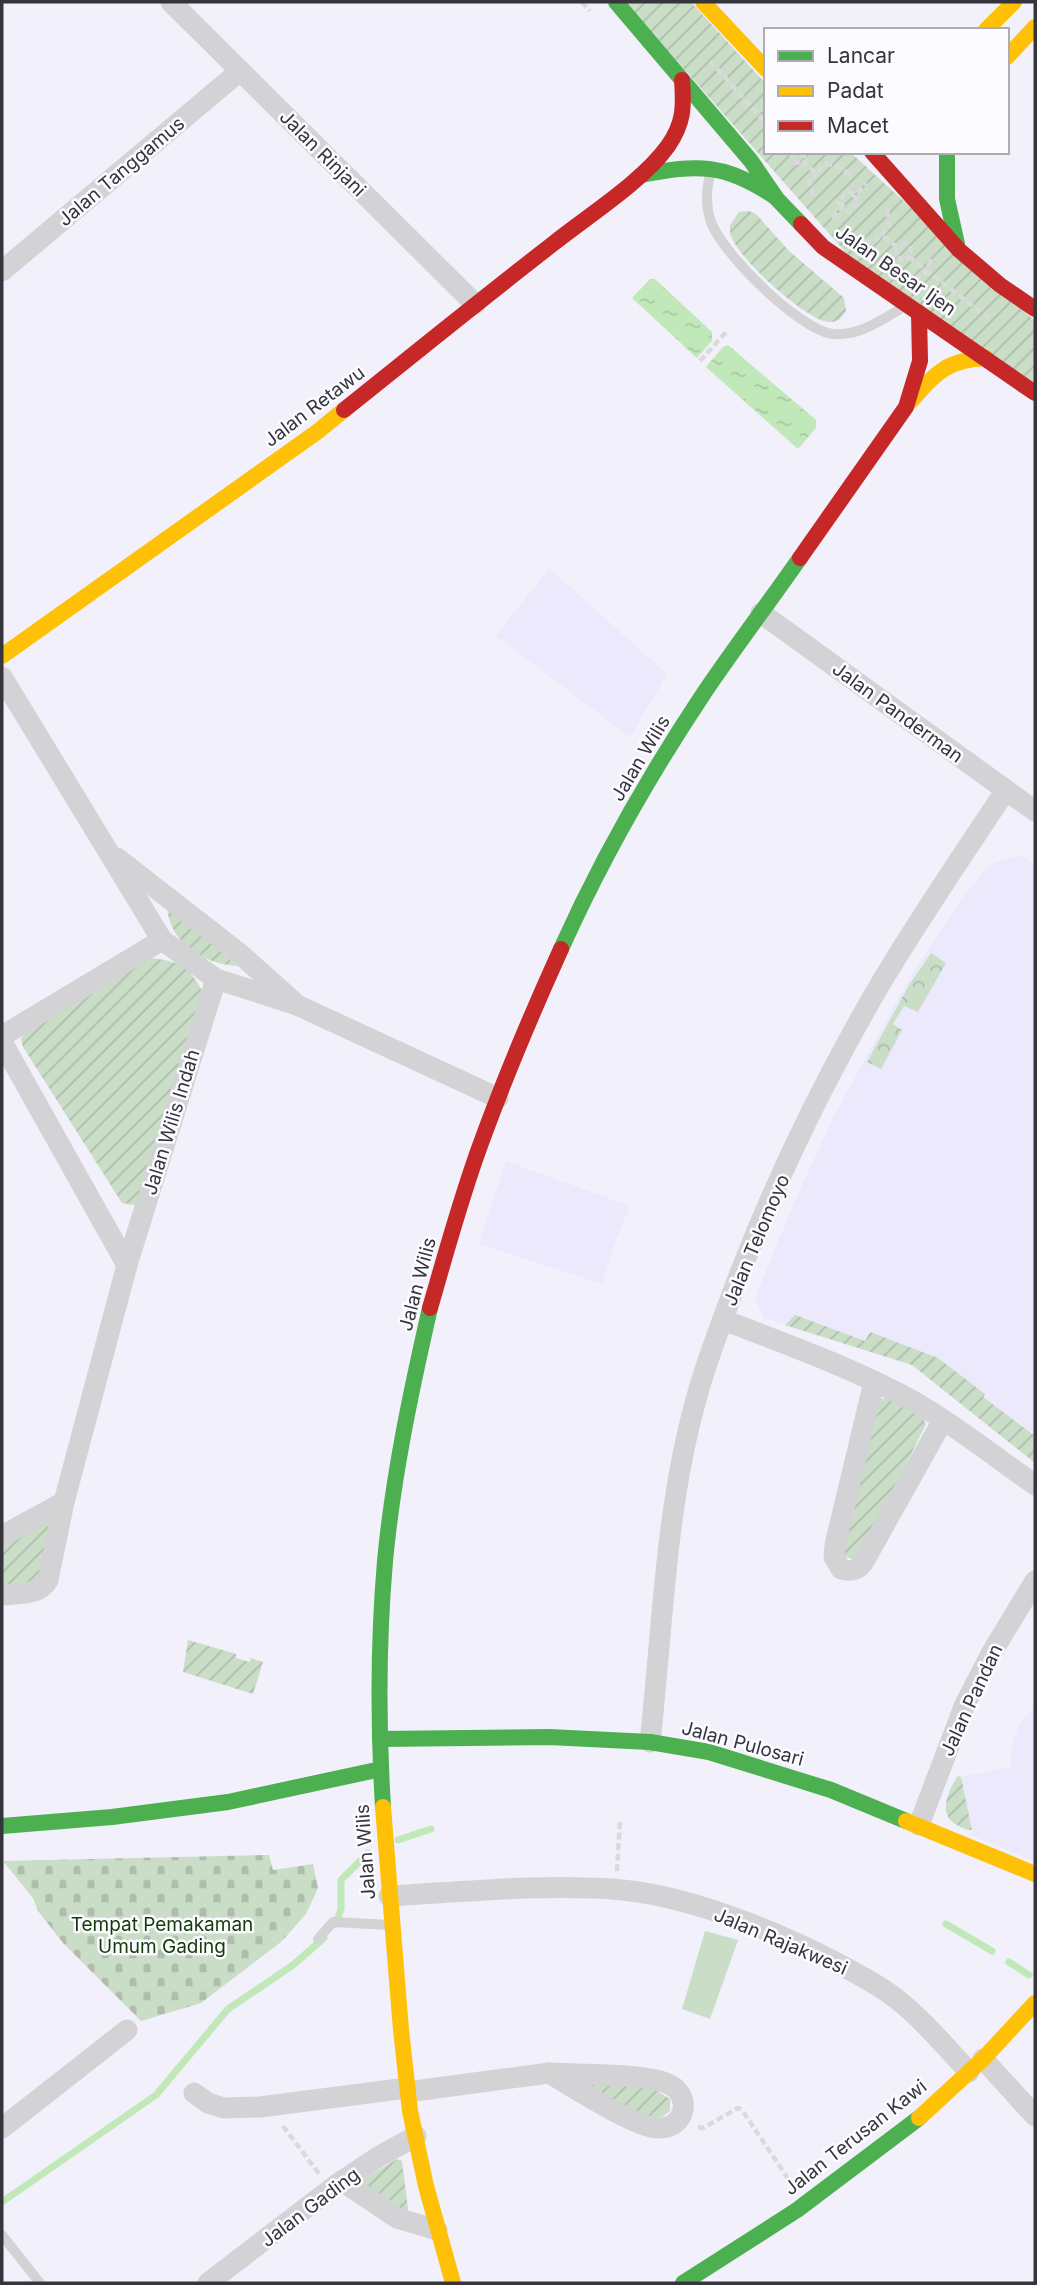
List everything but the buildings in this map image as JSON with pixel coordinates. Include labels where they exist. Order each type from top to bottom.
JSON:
[{"type":"main road","name":"Jalan Besar Ijen","points":[[616,2],[751,161],[777,199],[823,247],[1035,393]]},
{"type":"main road","points":[[703,2],[764,67]]},
{"type":"main road","points":[[988,28],[1014,2]]},
{"type":"main road","points":[[1009,55],[1035,27]]},
{"type":"main road","name":"Jalan Retawu","points":[[2,656],[317,432],[640,175],[667,147],[678,128],[684,109],[682,80]]},
{"type":"main road","points":[[874,154],[959,250],[1000,285],[1035,309]]},
{"type":"main road","points":[[947,154],[945,176],[948,217],[959,250]]},
{"type":"main road","name":"Jalan Retawu","points":[[640,175],[677,167],[712,168],[747,178],[777,199]]},
{"type":"main road","name":"Jalan Wilis","points":[[906,407],[918,375],[923,344],[913,309]]},
{"type":"main road","name":"Jalan Wilis","points":[[453,2283],[437,2230],[407,2090],[389,1896],[380,1739],[380,1639],[388,1548],[402,1447],[420,1353],[444,1259],[470,1174],[524,1031],[597,873],[647,784],[702,696],[906,407],[939,370],[953,361],[986,358]]},
{"type":"main road","name":"Jalan Pulosari","points":[[380,1739],[550,1737],[650,1742],[709,1752],[831,1790],[1035,1874]]},
{"type":"main road","points":[[2,1826],[112,1817],[214,1804],[381,1769]]},
{"type":"main road","name":"Jalan Terusan Kawi","points":[[686,2282],[805,2204],[909,2127],[976,2066],[1035,2003]]},
{"type":"street","name":"Jalan Rinjani","points":[[171,2],[475,304]]},
{"type":"street","name":"Jalan Tanggamus","points":[[2,271],[240,71]]},
{"type":"street","name":"Jalan Panderman","points":[[761,613],[1035,811]]},
{"type":"street","points":[[2,677],[162,940],[216,979],[297,1005],[498,1098]]},
{"type":"street","name":"Jalan Telomoyo","points":[[650,1742],[660,1609],[671,1525],[697,1396],[723,1320],[752,1243],[811,1110],[881,983],[1006,790]]},
{"type":"street","points":[[107,850],[240,953],[297,1005]]},
{"type":"street","points":[[2,1036],[162,940]]},
{"type":"street","name":"Jalan Wilis Indah","points":[[2,1595],[39,1591],[50,1574],[64,1502],[127,1265],[216,979]]},
{"type":"street","points":[[2,1042],[127,1265]]},
{"type":"street","points":[[723,1320],[874,1382],[920,1405],[1035,1485]]},
{"type":"street","points":[[874,1382],[835,1545],[834,1557],[841,1569],[852,1571],[863,1563],[943,1420]]},
{"type":"street","points":[[2,1536],[64,1502]]},
{"type":"street","name":"Jalan Pandan","points":[[919,1825],[965,1704],[992,1651],[1035,1581]]},
{"type":"street","name":"Jalan Rajakwesi","points":[[389,1896],[575,1887],[616,1889],[654,1895],[712,1910],[825,1956],[865,1978],[896,1998],[1035,2116]]},
{"type":"street","points":[[2,2128],[127,2030]]},
{"type":"street","points":[[194,2093],[208,2103],[223,2108],[261,2107],[549,2073],[632,2077],[667,2083],[680,2092],[685,2104],[678,2120],[672,2125],[658,2128],[639,2123],[549,2073]]},
{"type":"street","name":"Jalan Gading","points":[[208,2283],[336,2185],[416,2136]]},
{"type":"street","points":[[336,2185],[397,2218],[437,2230]]},
{"type":"lane","points":[[712,168],[707,188],[710,222],[740,264],[796,316],[832,334],[854,332],[913,309]]},
{"type":"lane","points":[[318,1939],[339,1922],[392,1925]]},
{"type":"lane","points":[[2,2235],[40,2283]]},
{"type":"path","points":[[582,2],[597,18]]},
{"type":"path","points":[[710,61],[764,120]]},
{"type":"path","points":[[793,154],[792,159],[796,163],[802,161]]},
{"type":"path","points":[[802,161],[804,154]]},
{"type":"path","points":[[802,161],[816,173],[824,164],[835,165],[846,174],[855,170],[874,187]]},
{"type":"path","points":[[854,196],[861,188]]},
{"type":"path","points":[[848,191],[860,201],[849,212],[843,206],[838,201],[848,191]]},
{"type":"path","points":[[882,205],[887,210],[889,227],[881,235],[897,247]]},
{"type":"path","points":[[838,212],[843,206]]},
{"type":"path","points":[[897,247],[905,243],[911,249],[909,257]]},
{"type":"path","points":[[897,247],[896,255],[901,260],[909,257]]},
{"type":"path","points":[[910,280],[926,272],[931,250]]},
{"type":"path","points":[[909,257],[991,320]]},
{"type":"path","points":[[700,362],[728,330]]},
{"type":"path","points":[[616,1889],[620,1819]]},
{"type":"path","points":[[261,2107],[286,2127],[336,2185]]},
{"type":"path","points":[[678,2120],[703,2128],[738,2108],[742,2110],[805,2204]]},
{"type":"shaded area","points":[[549,568],[667,674],[630,737],[496,636]]},
{"type":"shaded area","points":[[1022,856],[1035,866],[1035,1463],[912,1365],[764,1318],[755,1298],[796,1198],[836,1112],[910,977],[984,870],[992,864]]},
{"type":"shaded area","points":[[506,1161],[630,1206],[602,1284],[479,1244]]},
{"type":"shaded area","points":[[1035,1707],[1035,1861],[970,1835],[972,1829],[961,1777],[1011,1767],[1013,1741],[1020,1723]]},
{"type":"green space","points":[[625,2],[691,2],[764,82],[764,154],[852,154],[1035,321],[1035,384],[847,254]]},
{"type":"green space","points":[[749,211],[756,214],[788,250],[844,298],[846,311],[840,319],[826,322],[813,316],[772,285],[746,258],[731,236],[730,225],[739,212]]},
{"type":"green space","points":[[167,907],[238,966],[213,961],[191,950],[175,932]]},
{"type":"green space","points":[[931,953],[946,963],[918,1012],[904,1006],[893,1024],[902,1030],[881,1069],[867,1062],[909,985]]},
{"type":"green space","points":[[151,958],[182,966],[192,975],[202,991],[135,1205],[122,1203],[23,1047],[21,1039],[27,1031]]},
{"type":"green space","points":[[795,1315],[865,1341],[870,1332],[938,1358],[985,1394],[983,1397],[1035,1436],[1035,1463],[912,1365],[785,1325]]},
{"type":"green space","points":[[888,1398],[922,1417],[926,1424],[860,1557],[855,1560],[843,1556],[841,1551],[880,1399]]},
{"type":"green space","points":[[51,1517],[40,1581],[2,1587],[2,1548]]},
{"type":"green space","points":[[188,1640],[236,1654],[236,1658],[250,1662],[251,1658],[263,1662],[253,1694],[183,1672]]},
{"type":"green space","points":[[958,1776],[961,1777],[972,1830],[957,1825],[947,1815],[946,1802]]},
{"type":"green space","name":"Tempat Pemakaman Umum Gading","points":[[269,1855],[273,1870],[313,1864],[318,1888],[306,1914],[281,1942],[201,2003],[141,2021],[63,1943],[38,1911],[33,1898],[3,1861]]},
{"type":"green space","points":[[705,1931],[738,1940],[710,2019],[682,2009]]},
{"type":"green space","points":[[586,2082],[654,2089],[670,2099],[670,2111],[653,2119],[601,2094]]},
{"type":"green space","points":[[397,2159],[402,2161],[408,2209],[405,2215],[360,2181]]},
{"type":"water","points":[[650,279],[655,279],[712,332],[712,341],[697,358],[632,298]]},
{"type":"water","points":[[728,345],[816,420],[816,428],[798,449],[706,367],[723,347]]},
{"type":"waterway","points":[[398,1840],[431,1829]]},
{"type":"waterway","points":[[336,1924],[341,1909],[341,1880],[368,1853]]},
{"type":"waterway","points":[[946,1924],[992,1951]]},
{"type":"waterway","points":[[2,2202],[156,2095],[228,2009],[293,1965],[324,1938]]},
{"type":"waterway","points":[[1009,1962],[1029,1975]]},
{"type":"traffic: fast","points":[[616,2],[751,161],[777,199],[801,224]]},
{"type":"traffic: fast","points":[[947,154],[947,199],[957,244]]},
{"type":"traffic: fast","points":[[641,175],[679,169],[711,169],[741,178],[775,197]]},
{"type":"traffic: fast","points":[[561,949],[610,850],[664,755],[800,558]]},
{"type":"traffic: fast","points":[[383,1807],[380,1684],[385,1561],[403,1434],[430,1308]]},
{"type":"traffic: fast","points":[[380,1739],[549,1737],[650,1742],[709,1752],[831,1790],[906,1821]]},
{"type":"traffic: fast","points":[[2,1826],[112,1817],[228,1802],[381,1769]]},
{"type":"traffic: fast","points":[[683,2283],[797,2210],[919,2118]]},
{"type":"traffic: slow","points":[[703,2],[764,67]]},
{"type":"traffic: slow","points":[[988,28],[1014,2]]},
{"type":"traffic: slow","points":[[1009,55],[1035,27]]},
{"type":"traffic: slow","points":[[911,401],[935,376],[951,365],[986,358]]},
{"type":"traffic: slow","points":[[2,656],[344,410]]},
{"type":"traffic: slow","points":[[383,1807],[410,2111],[426,2186],[453,2283]]},
{"type":"traffic: slow","points":[[906,1821],[1035,1874]]},
{"type":"traffic: slow","points":[[919,2118],[983,2059],[1035,2003]]},
{"type":"traffic: jam","points":[[344,410],[644,172],[668,146],[677,130],[683,107],[682,80]]},
{"type":"traffic: jam","points":[[874,154],[959,250],[1000,285],[1035,309]]},
{"type":"traffic: jam","points":[[801,224],[823,247],[1035,393]]},
{"type":"traffic: jam","points":[[800,558],[906,407],[920,361],[919,313]]},
{"type":"traffic: jam","points":[[430,1308],[481,1143],[519,1045],[561,949]]}]
